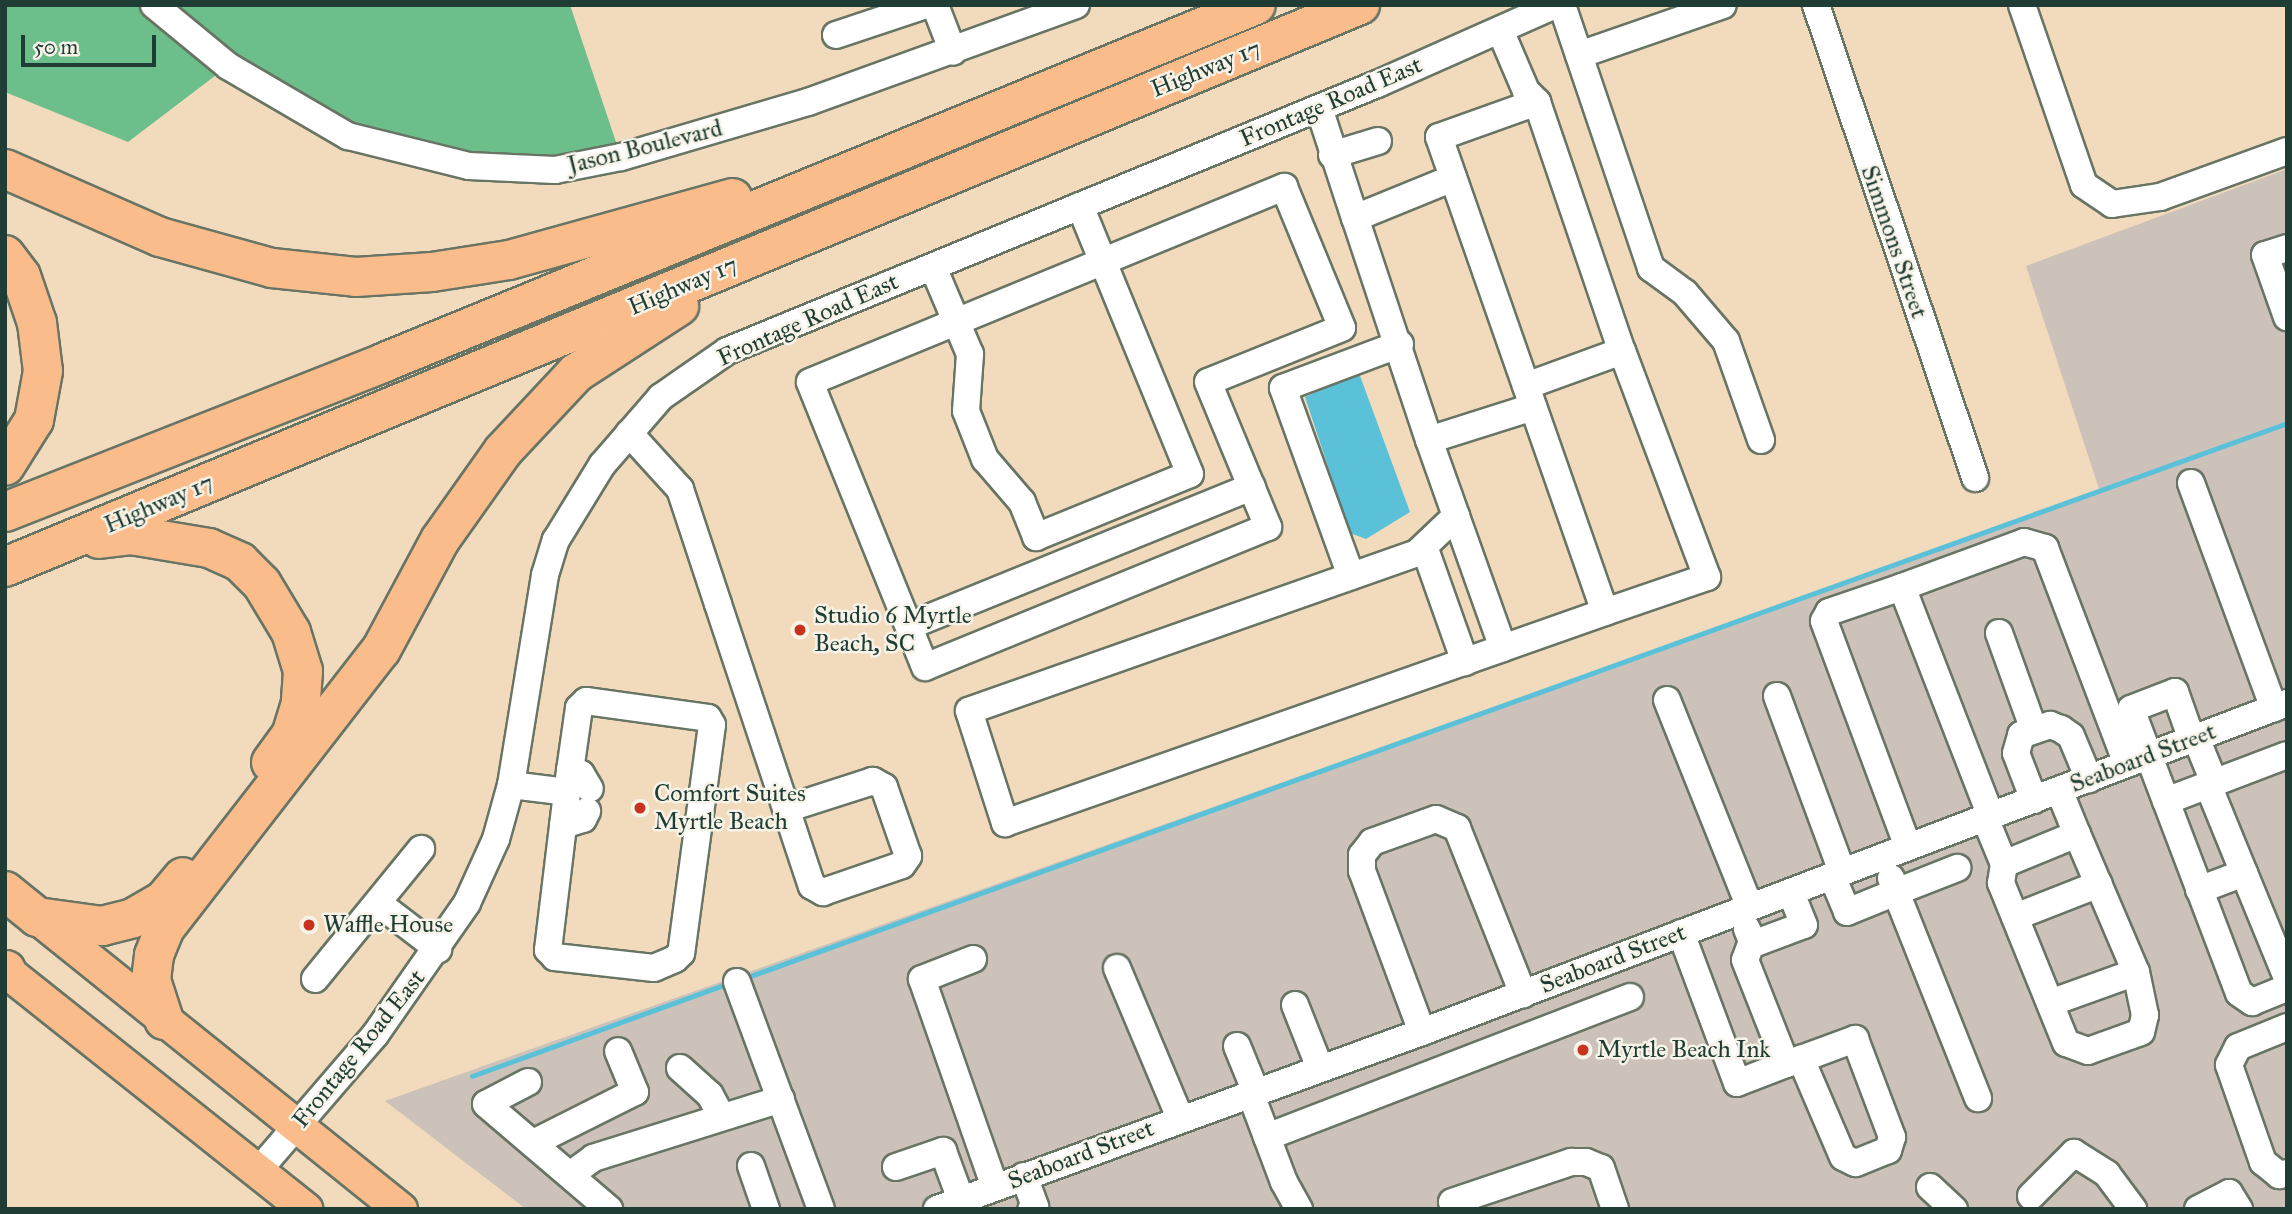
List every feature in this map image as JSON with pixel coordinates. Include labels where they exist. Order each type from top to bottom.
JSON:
[{"type":"highway","name":"Highway 17","points":[[5,512],[858,169],[1256,5]]},
{"type":"highway","name":"Highway 17","points":[[5,566],[69,542],[1360,5]]},
{"type":"highway","points":[[5,169],[160,237],[272,268],[356,277],[432,272],[509,260],[739,196],[858,169]]},
{"type":"highway","points":[[5,255],[21,276],[37,323],[44,371],[34,419],[5,466]]},
{"type":"highway","points":[[164,1020],[151,980],[153,955],[165,928],[381,650],[440,540],[503,451],[576,373],[757,255]]},
{"type":"highway","points":[[5,891],[37,917],[117,924],[163,901],[291,735],[301,703],[303,671],[291,632],[277,604],[240,562],[209,548],[170,539],[131,535],[69,542]]},
{"type":"main road","points":[[37,917],[400,1209]]},
{"type":"main road","points":[[6,970],[305,1209]]},
{"type":"street","name":"Jason Boulevard","points":[[154,5],[228,66],[348,136],[469,166],[555,170],[621,157],[808,102],[954,52],[1076,5]]},
{"type":"street","points":[[836,34],[926,5]]},
{"type":"street","points":[[934,5],[954,52]]},
{"type":"street","name":"Frontage Road East","points":[[257,1172],[375,1035],[467,903],[496,839],[511,785],[545,575],[556,540],[602,465],[660,397],[727,351],[1319,108],[1555,5]]},
{"type":"street","points":[[1562,5],[1651,268],[1685,293],[1726,341],[1761,440]]},
{"type":"street","points":[[1579,55],[1723,5]]},
{"type":"street","name":"Simmons Street","points":[[1816,5],[1975,478]]},
{"type":"street","points":[[2022,5],[2084,185],[2112,204],[2160,197],[2287,151]]},
{"type":"street","points":[[1456,516],[1425,549],[969,711],[1004,823],[1707,577],[1622,351],[1536,102],[1526,91],[1500,30]]},
{"type":"street","points":[[1536,102],[1439,137],[1605,612]]},
{"type":"street","points":[[1319,108],[1331,137],[1332,155],[1400,344],[1429,440],[1503,648]]},
{"type":"street","points":[[1332,155],[1378,141]]},
{"type":"street","points":[[1355,218],[1453,178]]},
{"type":"street","points":[[1284,187],[1342,328],[1208,382],[1268,527],[925,667],[810,382],[1103,265],[1284,187]]},
{"type":"street","points":[[1080,206],[1204,507]]},
{"type":"street","points":[[2287,248],[2265,255],[2287,317]]},
{"type":"street","points":[[933,267],[970,354],[965,411],[985,459],[1022,502],[1049,569]]},
{"type":"street","points":[[1351,576],[1283,388],[1400,344]]},
{"type":"street","points":[[1429,440],[1622,351]]},
{"type":"street","points":[[629,433],[680,489],[786,809],[812,886],[823,892],[902,865],[908,856],[884,787],[873,781],[786,809]]},
{"type":"street","points":[[1036,537],[1190,474]]},
{"type":"street","points":[[2191,483],[2280,706]]},
{"type":"street","points":[[909,626],[1252,487]]},
{"type":"street","points":[[1908,847],[1824,621],[1829,612],[2024,542],[2045,548],[2137,760],[2166,801],[2244,1000],[2252,1002],[2287,988]]},
{"type":"street","points":[[1425,549],[1465,662]]},
{"type":"street","points":[[1902,587],[2004,864],[2001,883],[2066,1042],[2076,1050],[2088,1051],[2141,1032],[2146,1023],[2136,972],[2059,790]]},
{"type":"street","points":[[1999,633],[2034,730]]},
{"type":"street","points":[[2137,760],[2131,709],[2175,692],[2287,978]]},
{"type":"street","points":[[1777,696],[1837,874],[1847,912],[1957,868]]},
{"type":"street","points":[[1667,700],[1745,909],[1752,942],[1745,960],[1793,1061],[1843,1157],[1855,1163],[1888,1150],[1892,1136],[1855,1039],[1793,1061],[1737,1083],[1681,933]]},
{"type":"street","points":[[586,701],[700,714],[712,725],[681,953],[675,959],[654,968],[555,957],[548,950],[563,825],[579,790],[579,708],[586,701]]},
{"type":"street","name":"Seaboard Street","points":[[949,1204],[1252,1091],[1422,1032],[2280,706]]},
{"type":"street","points":[[2034,800],[2017,753],[2021,735],[2034,730],[2050,725],[2071,736],[2089,779]]},
{"type":"street","points":[[2166,801],[2287,755]]},
{"type":"street","points":[[511,785],[579,790]]},
{"type":"street","points":[[1422,1032],[1362,871],[1362,855],[1372,842],[1436,818],[1457,828],[1529,991],[1551,1027]]},
{"type":"street","points":[[2004,864],[2077,834]]},
{"type":"street","points":[[315,979],[421,849]]},
{"type":"street","points":[[1882,857],[1978,1098]]},
{"type":"street","points":[[2199,890],[2244,873]]},
{"type":"street","points":[[2015,917],[2099,884]]},
{"type":"street","points":[[1752,942],[1804,925],[1791,892]]},
{"type":"street","points":[[378,903],[438,948]]},
{"type":"street","points":[[973,959],[922,979],[995,1187]]},
{"type":"street","points":[[1117,968],[1180,1118]]},
{"type":"street","points":[[2050,1003],[2136,972]]},
{"type":"street","points":[[737,982],[821,1209]]},
{"type":"street","points":[[1267,1137],[1630,997]]},
{"type":"street","points":[[1296,1005],[1320,1068]]},
{"type":"street","points":[[2284,1181],[2263,1163],[2229,1065],[2238,1047],[2287,1027]]},
{"type":"street","points":[[1237,1046],[1267,1137],[1299,1209]]},
{"type":"street","points":[[533,1143],[635,1091],[618,1051]]},
{"type":"street","points":[[680,1068],[710,1095],[721,1116]]},
{"type":"street","points":[[528,1082],[486,1104],[610,1209]]},
{"type":"street","points":[[570,1175],[593,1158],[781,1099]]},
{"type":"street","points":[[896,1167],[943,1151],[949,1204]]},
{"type":"street","points":[[2031,1196],[2074,1153],[2107,1174],[2133,1209]]},
{"type":"street","points":[[1452,1202],[1571,1162],[1586,1162],[1601,1168],[1615,1209]]},
{"type":"street","points":[[751,1166],[766,1209]]},
{"type":"street","points":[[1024,1176],[1034,1208]]},
{"type":"street","points":[[1930,1188],[1954,1209]]},
{"type":"street","points":[[2198,1209],[2229,1193],[2239,1209]]},
{"type":"shaded area","points":[[2287,169],[2287,1209],[526,1209],[385,1101],[2100,492],[2026,266]]},
{"type":"green space","points":[[5,5],[570,5],[621,157],[555,170],[348,136],[228,66],[128,142],[5,92]]},
{"type":"water","points":[[1359,373],[1410,512],[1366,539],[1350,533],[1305,397]]},
{"type":"waterway","points":[[742,979],[2287,423]]},
{"type":"waterway","points":[[472,1076],[729,983]]},
{"type":"place","name":"Studio 6 Myrtle Beach, SC","points":[[800,630]]},
{"type":"place","name":"Comfort Suites Myrtle Beach","points":[[640,808]]},
{"type":"place","name":"Waffle House","points":[[309,925]]},
{"type":"place","name":"Myrtle Beach Ink","points":[[1583,1050]]}]
